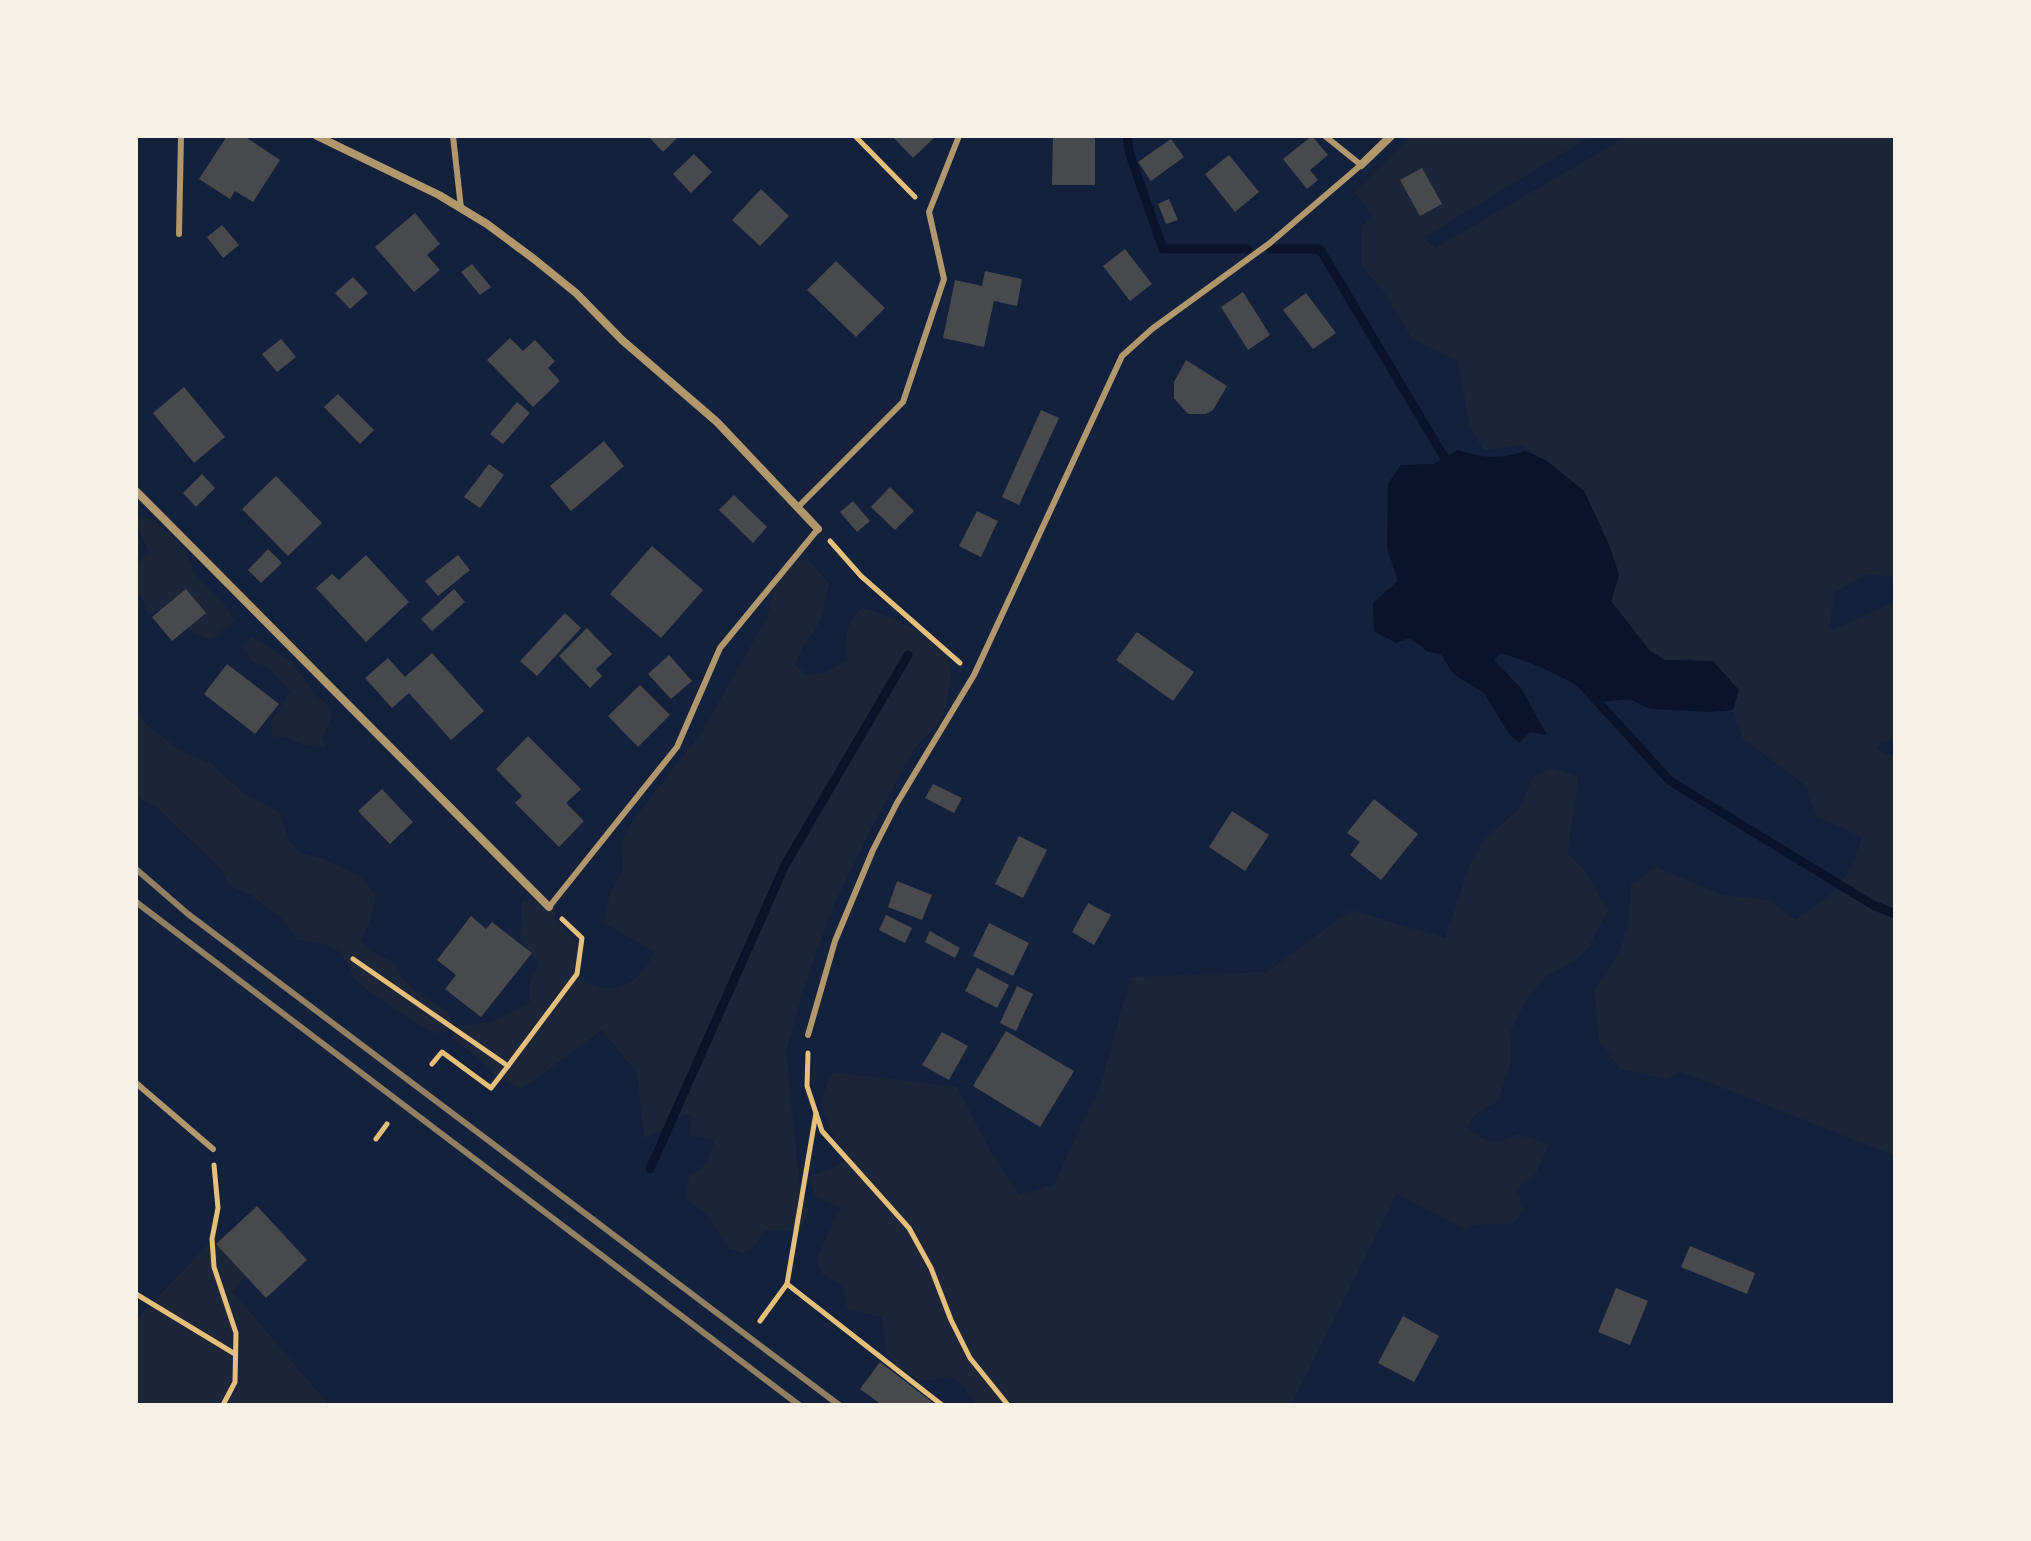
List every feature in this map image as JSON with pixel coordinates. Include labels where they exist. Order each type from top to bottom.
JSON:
[{"type":"street","points":[[317,136],[425,187],[461,208],[487,224],[576,293],[622,340],[717,422],[818,529]]},
{"type":"street","points":[[1361,165],[1391,136]]},
{"type":"street","points":[[136,491],[549,907]]},
{"type":"lane","points":[[179,234],[181,136]]},
{"type":"lane","points":[[453,136],[461,208]]},
{"type":"lane","points":[[798,507],[903,402],[944,279],[929,212],[959,136]]},
{"type":"lane","points":[[808,1035],[835,941],[873,850],[897,803],[974,675],[1122,356],[1152,329],[1270,243],[1361,165],[1325,136]]},
{"type":"lane","points":[[549,907],[677,747],[720,648],[818,529]]},
{"type":"lane","points":[[136,1083],[213,1149]]},
{"type":"path","points":[[855,136],[929,212]]},
{"type":"path","points":[[818,529],[861,576],[974,675]]},
{"type":"path","points":[[432,1064],[442,1052],[491,1088],[577,974],[582,938],[549,907]]},
{"type":"path","points":[[353,959],[508,1066]]},
{"type":"path","points":[[808,1035],[807,1086],[822,1131],[909,1228],[931,1268],[970,1358],[1008,1405]]},
{"type":"path","points":[[760,1321],[787,1284],[816,1112]]},
{"type":"path","points":[[376,1139],[387,1124]]},
{"type":"path","points":[[213,1149],[218,1208],[212,1239],[214,1267],[236,1333],[235,1382],[223,1405]]},
{"type":"path","points":[[787,1284],[942,1405]]},
{"type":"path","points":[[136,1294],[235,1355]]},
{"type":"shaded area","points":[[1411,136],[1591,136],[1423,238],[1435,248],[1628,136],[1895,136],[1895,577],[1868,574],[1835,592],[1829,628],[1832,630],[1895,602],[1895,743],[1893,740],[1880,742],[1877,750],[1895,756],[1895,1156],[1680,1071],[1667,1079],[1620,1069],[1599,1041],[1594,991],[1619,953],[1628,925],[1631,885],[1656,867],[1722,895],[1769,900],[1795,920],[1838,886],[1851,866],[1862,837],[1816,816],[1805,785],[1743,739],[1733,710],[1739,690],[1692,659],[1665,660],[1650,651],[1611,601],[1619,575],[1610,547],[1584,491],[1547,461],[1521,445],[1484,450],[1470,428],[1458,361],[1412,339],[1387,296],[1362,266],[1362,227],[1372,215],[1355,192]]},
{"type":"shaded area","points":[[1458,450],[1492,457],[1525,451],[1547,461],[1584,491],[1610,547],[1619,575],[1611,601],[1650,651],[1665,660],[1713,661],[1739,690],[1733,710],[1650,709],[1630,699],[1601,702],[1553,673],[1501,653],[1494,660],[1521,688],[1547,735],[1530,732],[1519,743],[1509,734],[1484,693],[1453,674],[1441,654],[1428,652],[1410,638],[1396,643],[1374,631],[1373,603],[1398,581],[1387,548],[1388,484],[1401,465],[1434,464]]},
{"type":"shaded area","points":[[143,516],[178,542],[195,574],[230,613],[234,621],[212,639],[191,631],[162,610],[148,614],[142,597],[136,593],[136,565],[149,552],[136,524]]},
{"type":"shaded area","points":[[807,559],[829,583],[820,622],[795,665],[807,675],[824,673],[847,661],[847,632],[852,619],[862,607],[893,618],[930,638],[949,656],[951,680],[943,720],[915,747],[833,907],[802,993],[786,1052],[799,1180],[808,1210],[800,1232],[766,1230],[744,1253],[729,1249],[706,1213],[686,1199],[689,1176],[706,1164],[715,1140],[690,1135],[691,1114],[677,1118],[644,1138],[637,1073],[602,1030],[522,1089],[495,1076],[477,1057],[451,1038],[457,1026],[492,1022],[529,1003],[530,982],[538,963],[520,940],[522,901],[541,899],[555,907],[555,919],[570,933],[577,945],[580,980],[605,988],[624,986],[648,964],[655,952],[604,923],[609,896],[623,867],[621,844],[633,820],[701,733],[767,618],[773,591],[790,563]]},
{"type":"shaded area","points":[[252,637],[293,663],[315,695],[328,705],[332,717],[322,739],[327,747],[303,745],[286,737],[272,738],[272,720],[290,692],[269,668],[251,661],[243,646]]},
{"type":"shaded area","points":[[136,703],[146,725],[184,753],[209,762],[244,793],[280,813],[289,841],[301,853],[322,858],[361,877],[376,895],[370,922],[361,940],[371,951],[394,962],[402,977],[420,995],[447,1011],[455,1028],[437,1033],[422,1026],[359,983],[335,949],[297,939],[282,918],[251,895],[231,887],[220,868],[156,807],[136,797]]},
{"type":"shaded area","points":[[1551,768],[1578,777],[1568,854],[1586,872],[1608,911],[1588,948],[1573,962],[1545,977],[1527,999],[1511,1030],[1510,1065],[1498,1101],[1476,1114],[1467,1127],[1490,1141],[1517,1134],[1549,1144],[1537,1172],[1516,1189],[1523,1211],[1512,1224],[1470,1225],[1466,1229],[1397,1194],[1291,1405],[976,1405],[963,1385],[949,1377],[922,1381],[900,1369],[886,1353],[882,1317],[847,1309],[843,1285],[822,1274],[817,1259],[840,1207],[816,1197],[808,1177],[834,1168],[849,1157],[832,1133],[821,1102],[831,1072],[957,1087],[991,1152],[1019,1195],[1054,1184],[1100,1086],[1131,977],[1267,972],[1351,910],[1445,938],[1470,864],[1485,839],[1520,808],[1532,778]]},
{"type":"shaded area","points":[[212,1240],[245,1275],[233,1292],[329,1405],[136,1405],[136,1320]]},
{"type":"building","points":[[227,136],[244,136],[280,160],[253,202],[235,191],[230,199],[199,179]]},
{"type":"building","points":[[648,136],[679,136],[663,152]]},
{"type":"building","points":[[892,136],[936,136],[913,158]]},
{"type":"building","points":[[1053,136],[1095,136],[1095,185],[1052,185]]},
{"type":"building","points":[[1312,136],[1328,155],[1310,170],[1318,180],[1307,189],[1283,159]]},
{"type":"building","points":[[1171,139],[1184,157],[1151,181],[1138,162]]},
{"type":"building","points":[[694,154],[712,172],[691,193],[673,174]]},
{"type":"building","points":[[1229,155],[1259,192],[1235,212],[1205,174]]},
{"type":"building","points":[[1422,168],[1442,204],[1420,216],[1400,180]]},
{"type":"building","points":[[761,189],[789,216],[760,246],[732,220]]},
{"type":"building","points":[[1169,199],[1178,220],[1166,224],[1158,204]]},
{"type":"building","points":[[415,213],[440,244],[427,255],[440,270],[414,292],[375,247]]},
{"type":"building","points":[[222,225],[239,245],[223,258],[207,237]]},
{"type":"building","points":[[1125,249],[1152,284],[1130,301],[1103,266]]},
{"type":"building","points":[[836,261],[885,308],[856,337],[807,290]]},
{"type":"building","points":[[472,264],[491,287],[480,295],[461,272]]},
{"type":"building","points":[[985,271],[1022,279],[1017,306],[994,301],[984,347],[943,338],[955,280],[982,286]]},
{"type":"building","points":[[353,277],[368,293],[350,309],[335,293]]},
{"type":"building","points":[[1243,292],[1270,335],[1248,350],[1221,307]]},
{"type":"building","points":[[1306,293],[1336,333],[1313,349],[1283,310]]},
{"type":"building","points":[[510,338],[523,351],[535,340],[555,361],[548,368],[560,381],[533,407],[487,360]]},
{"type":"building","points":[[281,339],[296,357],[277,372],[262,354]]},
{"type":"building","points":[[1186,360],[1227,386],[1213,410],[1206,414],[1188,414],[1174,398],[1174,382]]},
{"type":"building","points":[[184,387],[225,437],[194,463],[153,413]]},
{"type":"building","points":[[338,394],[374,430],[360,444],[324,407]]},
{"type":"building","points":[[517,402],[530,413],[503,444],[490,434]]},
{"type":"building","points":[[1041,410],[1059,418],[1019,505],[1002,497]]},
{"type":"building","points":[[604,441],[624,466],[571,511],[550,486]]},
{"type":"building","points":[[489,464],[504,475],[480,508],[464,497]]},
{"type":"building","points":[[202,474],[215,488],[196,507],[183,493]]},
{"type":"building","points":[[276,476],[322,523],[288,556],[242,509]]},
{"type":"building","points":[[890,487],[914,511],[895,530],[871,507]]},
{"type":"building","points":[[734,495],[767,527],[753,543],[719,510]]},
{"type":"building","points":[[853,501],[870,521],[857,532],[840,512]]},
{"type":"building","points":[[977,511],[998,521],[981,557],[959,546]]},
{"type":"building","points":[[652,546],[703,590],[661,638],[610,594]]},
{"type":"building","points":[[268,549],[282,563],[261,583],[248,570]]},
{"type":"building","points":[[366,555],[409,602],[366,642],[316,588],[332,574],[339,580]]},
{"type":"building","points":[[458,555],[470,570],[438,596],[425,581]]},
{"type":"building","points":[[186,589],[206,613],[172,641],[152,617]]},
{"type":"building","points":[[454,589],[465,602],[432,631],[421,619]]},
{"type":"building","points":[[565,613],[581,628],[537,676],[520,661]]},
{"type":"building","points":[[587,628],[612,654],[596,669],[602,676],[590,688],[559,656]]},
{"type":"building","points":[[1137,632],[1194,672],[1173,701],[1116,660]]},
{"type":"building","points":[[432,653],[484,711],[451,740],[409,693],[392,708],[365,678],[388,658],[405,677]]},
{"type":"building","points":[[669,655],[692,681],[671,699],[648,674]]},
{"type":"building","points":[[227,664],[279,704],[255,734],[204,694]]},
{"type":"building","points":[[640,685],[670,715],[638,747],[608,716]]},
{"type":"building","points":[[528,736],[581,789],[566,803],[584,821],[559,847],[515,803],[522,796],[496,769]]},
{"type":"building","points":[[933,784],[962,798],[954,813],[925,798]]},
{"type":"building","points":[[382,789],[413,822],[390,844],[358,811]]},
{"type":"building","points":[[1374,799],[1418,834],[1381,880],[1350,855],[1360,842],[1347,833]]},
{"type":"building","points":[[1232,811],[1269,835],[1245,871],[1209,847]]},
{"type":"building","points":[[1019,836],[1047,850],[1023,898],[995,884]]},
{"type":"building","points":[[897,881],[932,895],[922,920],[888,907]]},
{"type":"building","points":[[1088,903],[1111,915],[1094,945],[1072,932]]},
{"type":"building","points":[[886,915],[912,928],[905,943],[879,930]]},
{"type":"building","points":[[471,916],[486,929],[492,922],[532,953],[481,1017],[445,989],[456,975],[437,960]]},
{"type":"building","points":[[989,923],[1029,943],[1013,976],[973,956]]},
{"type":"building","points":[[930,931],[960,948],[955,958],[925,942]]},
{"type":"building","points":[[977,968],[1009,985],[997,1008],[965,991]]},
{"type":"building","points":[[1017,986],[1033,994],[1016,1031],[1000,1023]]},
{"type":"building","points":[[1006,1031],[1074,1071],[1040,1127],[973,1086]]},
{"type":"building","points":[[942,1032],[968,1046],[949,1080],[922,1065]]},
{"type":"building","points":[[257,1206],[307,1260],[266,1298],[216,1244]]},
{"type":"building","points":[[1690,1246],[1755,1273],[1747,1294],[1681,1267]]},
{"type":"building","points":[[1616,1288],[1648,1301],[1630,1345],[1598,1332]]},
{"type":"building","points":[[1403,1316],[1439,1336],[1414,1382],[1378,1363]]},
{"type":"building","points":[[880,1362],[936,1405],[882,1405],[860,1389]]},
{"type":"waterway","points":[[1127,136],[1130,155],[1163,249],[1248,249]]},
{"type":"waterway","points":[[1271,249],[1320,249],[1450,467]]},
{"type":"waterway","points":[[650,1169],[785,865],[908,655]]},
{"type":"waterway","points":[[1576,678],[1670,781],[1873,905],[1895,914]]},
{"type":"railway","points":[[136,869],[188,914],[839,1405]]},
{"type":"railway","points":[[136,902],[799,1405]]}]
